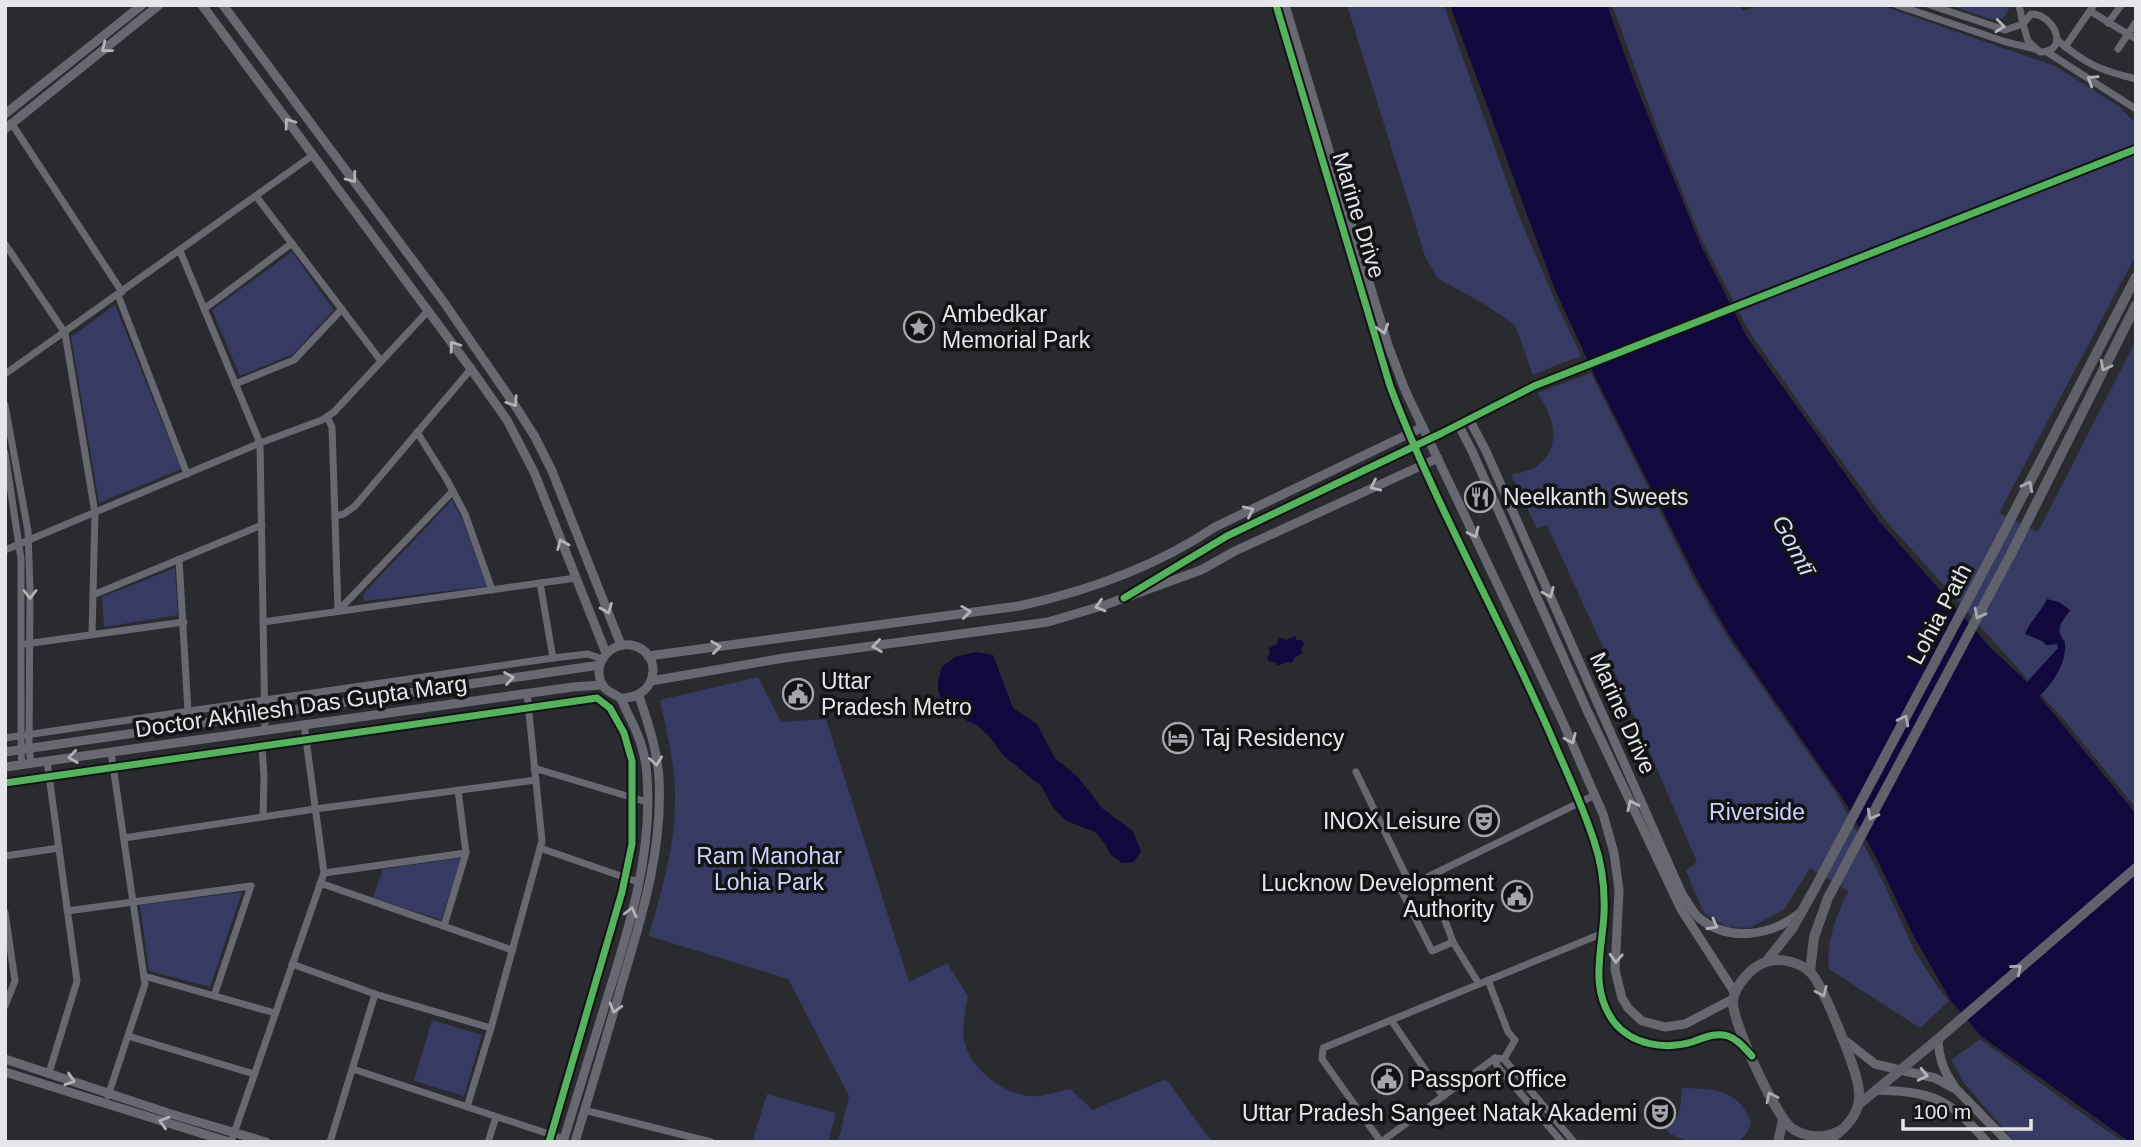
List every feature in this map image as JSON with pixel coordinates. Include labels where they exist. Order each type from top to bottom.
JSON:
[{"type":"main road","name":"Lohia Path","points":[[1734,996],[1746,976],[1766,962],[1792,929],[1815,888],[2136,277]]},
{"type":"main road","name":"Lohia Path","points":[[1810,972],[1814,937],[1828,898],[2011,554],[2136,305]]},
{"type":"main road","points":[[1858,1105],[2136,868]]},
{"type":"main road","points":[[1766,962],[1779,960],[1802,966],[1810,972],[1821,990],[1856,1077],[1858,1105],[1855,1114],[1843,1129],[1827,1142]]},
{"type":"main road","points":[[1734,996],[1733,1011],[1737,1024],[1783,1120],[1792,1129],[1813,1136],[1829,1136],[1843,1129]]},
{"type":"main road","points":[[1778,1142],[1783,1120]]},
{"type":"street","points":[[5,114],[142,5]]},
{"type":"street","points":[[159,5],[8,126],[120,294],[187,474]]},
{"type":"street","points":[[202,5],[507,420],[524,451],[576,578],[602,659],[599,676],[602,685],[607,691],[621,698],[639,696],[648,687],[653,668],[648,656],[636,647],[621,645],[602,659]]},
{"type":"street","points":[[223,5],[443,301],[528,426],[552,471],[621,645]]},
{"type":"street","name":"Marine Drive","points":[[1276,5],[1390,386],[1408,435],[1534,696],[1581,802],[1602,874],[1604,912],[1598,969],[1600,992],[1609,1014],[1622,1030],[1642,1041],[1663,1047],[1710,1035],[1722,1035],[1736,1040],[1752,1056]]},
{"type":"street","name":"Marine Drive","points":[[1285,5],[1388,345],[1405,390],[1555,705],[1603,814],[1614,853],[1619,890],[1615,970],[1622,998],[1642,1021],[1665,1027],[1693,1021],[1734,996],[1681,909],[1586,708],[1458,424]]},
{"type":"street","points":[[1897,5],[2006,42],[2035,48]]},
{"type":"street","points":[[1930,5],[2005,30],[2024,24],[2031,15],[2038,14]]},
{"type":"street","points":[[2019,5],[2028,41],[2035,48],[2040,52],[2047,52],[2136,109]]},
{"type":"street","points":[[2035,5],[2038,14],[2052,26],[2057,40],[2082,60],[2106,72],[2136,79]]},
{"type":"street","points":[[2108,23],[2120,7]]},
{"type":"street","points":[[2066,47],[2092,8],[2108,23],[2132,37]]},
{"type":"street","points":[[1965,28],[1967,18]]},
{"type":"street","points":[[2118,49],[2132,37],[2136,22]]},
{"type":"street","points":[[2047,52],[2057,40]]},
{"type":"street","points":[[1124,598],[1227,536],[1534,386],[2136,149]]},
{"type":"street","points":[[5,374],[313,155]]},
{"type":"street","points":[[256,196],[381,361]]},
{"type":"street","points":[[204,309],[292,243]]},
{"type":"street","points":[[5,244],[65,333],[95,513],[92,634]]},
{"type":"street","points":[[180,251],[260,443],[265,730]]},
{"type":"street","points":[[235,384],[294,360],[342,309]]},
{"type":"street","points":[[5,550],[260,443],[322,420],[428,311]]},
{"type":"street","points":[[335,516],[344,514],[355,506],[471,369]]},
{"type":"street","points":[[5,405],[29,541],[25,644],[27,764]]},
{"type":"street","points":[[327,417],[332,427],[338,611]]},
{"type":"street","name":"Marine Drive","points":[[1469,419],[1486,451],[1682,894],[1697,916],[1717,930],[1741,934],[1766,932],[1787,923],[1802,911]]},
{"type":"street","points":[[648,656],[1042,601],[1092,587],[1189,544],[1215,527],[1423,427]]},
{"type":"street","points":[[417,432],[465,514],[492,590]]},
{"type":"street","points":[[5,453],[8,490],[20,544],[25,644]]},
{"type":"street","points":[[651,681],[784,658],[1048,622],[1201,570],[1236,551],[1438,458]]},
{"type":"street","points":[[8,490],[20,485]]},
{"type":"street","points":[[338,611],[453,491]]},
{"type":"street","points":[[93,595],[262,525]]},
{"type":"street","points":[[1189,544],[1227,536]]},
{"type":"street","points":[[179,559],[188,712]]},
{"type":"street","points":[[263,622],[576,578]]},
{"type":"street","points":[[540,583],[553,658]]},
{"type":"street","points":[[25,644],[184,622]]},
{"type":"street","points":[[5,738],[553,658],[588,654],[602,659]]},
{"type":"street","name":"Doctor Akhilesh Das Gupta Marg","points":[[5,752],[265,715],[602,659]]},
{"type":"street","name":"Doctor Akhilesh Das Gupta Marg","points":[[5,767],[527,693],[602,685]]},
{"type":"street","points":[[467,1107],[542,841],[527,693]]},
{"type":"street","points":[[575,1142],[644,909],[654,864],[659,778],[654,742],[639,696]]},
{"type":"street","points":[[5,783],[597,698],[610,708],[624,733],[632,761],[632,844],[625,878],[550,1138]]},
{"type":"street","points":[[353,1069],[550,1138],[564,1140],[618,964],[644,856],[647,777],[642,742],[621,698]]},
{"type":"street","points":[[231,1139],[324,873],[304,724]]},
{"type":"street","points":[[262,747],[263,816]]},
{"type":"street","points":[[106,1104],[145,984],[111,752]]},
{"type":"street","points":[[47,761],[77,981],[49,1073]]},
{"type":"street","points":[[534,768],[647,802]]},
{"type":"street","points":[[1356,772],[1411,886]]},
{"type":"street","points":[[124,838],[316,808],[536,780]]},
{"type":"street","points":[[444,926],[466,853],[458,790]]},
{"type":"street","points":[[1452,942],[1432,951],[1401,890],[1595,795]]},
{"type":"street","points":[[5,856],[59,848]]},
{"type":"street","points":[[540,848],[638,882]]},
{"type":"street","points":[[324,873],[466,853]]},
{"type":"street","points":[[1429,877],[1452,942],[1479,984]]},
{"type":"street","points":[[320,883],[512,950]]},
{"type":"street","points":[[67,911],[251,886],[214,996]]},
{"type":"street","points":[[5,1006],[15,981],[6,917]]},
{"type":"street","points":[[1574,1142],[1504,1059],[1495,1058],[1381,1142],[1322,1059],[1323,1048],[1601,934]]},
{"type":"street","points":[[292,964],[375,994],[491,1028]]},
{"type":"street","points":[[144,976],[275,1013]]},
{"type":"street","points":[[1488,980],[1508,1032],[1515,1040],[1504,1059]]},
{"type":"street","points":[[330,1142],[375,994]]},
{"type":"street","points":[[1391,1020],[1443,1096]]},
{"type":"street","points":[[128,1036],[254,1074]]},
{"type":"street","points":[[1841,1037],[1875,1064],[1935,1079],[1957,1090]]},
{"type":"street","points":[[1938,1039],[1944,1071],[1957,1090],[2008,1142]]},
{"type":"street","points":[[1495,1058],[1497,1066],[1562,1142]]},
{"type":"street","points":[[5,1059],[109,1093],[231,1139]]},
{"type":"street","points":[[5,1072],[231,1139],[266,1142]]},
{"type":"street","points":[[1876,1090],[1921,1093],[1943,1101],[1967,1119],[1987,1142]]},
{"type":"street","points":[[584,1110],[711,1142]]},
{"type":"street","points":[[488,1142],[496,1117]]},
{"type":"green space","points":[[1347,5],[1444,5],[1520,219],[1581,355],[1578,358],[1533,375],[1515,325],[1486,305],[1437,278],[1425,256]]},
{"type":"green space","points":[[1612,5],[1740,5],[1742,11],[1762,5],[1880,5],[2055,66],[2120,107],[2136,124],[2136,255],[1999,513],[2038,532],[2136,340],[2136,808],[2064,720],[1886,521],[1750,333],[1703,243]]},
{"type":"green space","points":[[1949,5],[2010,7],[2004,18],[1993,20]]},
{"type":"green space","points":[[292,252],[334,310],[293,354],[240,376],[212,310]]},
{"type":"green space","points":[[115,305],[181,469],[99,503],[71,337]]},
{"type":"green space","name":"Riverside","points":[[1591,373],[1695,582],[1728,638],[1836,793],[1880,875],[1915,952],[1949,1001],[1920,1028],[1829,969],[1831,938],[1848,891],[1810,868],[1784,910],[1749,928],[1727,927],[1704,913],[1686,871],[1697,862],[1629,704],[1547,525],[1537,529],[1511,475],[1537,466],[1545,459],[1553,441],[1548,411],[1537,393]]},
{"type":"green space","points":[[452,500],[462,519],[487,586],[364,601],[363,594]]},
{"type":"green space","points":[[175,568],[178,615],[104,627],[102,597]]},
{"type":"green space","name":"Ram Manohar Lohia Park","points":[[758,677],[781,722],[826,719],[909,982],[947,963],[968,996],[964,1040],[967,1051],[982,1071],[1003,1087],[1026,1096],[1070,1089],[1093,1110],[1166,1079],[1212,1142],[838,1142],[849,1096],[788,979],[649,936],[666,870],[674,819],[673,764],[660,700]]},
{"type":"green space","points":[[461,858],[441,920],[373,898],[383,869]]},
{"type":"green space","points":[[242,892],[210,987],[149,971],[140,905]]},
{"type":"green space","points":[[432,1020],[482,1035],[464,1096],[414,1081]]},
{"type":"green space","points":[[1980,1039],[2124,1142],[2015,1142],[1964,1083],[1951,1060]]},
{"type":"green space","points":[[1682,1088],[1714,1090],[1732,1097],[1746,1111],[1751,1123],[1746,1134],[1738,1142],[1708,1143],[1688,1141],[1670,1133],[1663,1127],[1677,1117]]},
{"type":"green space","points":[[767,1094],[836,1113],[828,1142],[763,1142],[753,1139]]},
{"type":"water","name":"Gomtī","points":[[1450,5],[1607,5],[1636,86],[1701,246],[1747,337],[1879,521],[1990,647],[2027,682],[2058,648],[2057,644],[2046,645],[2025,634],[2030,625],[2047,599],[2059,602],[2070,610],[2060,629],[2065,642],[2063,660],[2053,681],[2039,696],[2136,814],[2136,1142],[2130,1142],[1981,1036],[1951,1001],[1914,937],[1876,857],[1845,802],[1731,638],[1699,583],[1597,381],[1553,285]]},
{"type":"water","points":[[1295,636],[1304,643],[1301,649],[1303,653],[1294,658],[1292,663],[1277,666],[1275,662],[1269,661],[1269,648],[1277,644],[1279,637],[1286,640]]},
{"type":"water","points":[[976,652],[993,655],[1013,708],[1037,724],[1055,758],[1078,777],[1103,809],[1132,830],[1141,851],[1134,862],[1122,863],[1110,854],[1095,832],[1067,821],[1054,809],[1041,786],[1004,756],[988,735],[943,703],[938,691],[942,667],[955,657]]},
{"type":"cycle path","points":[[1276,5],[1390,386],[1429,478],[1538,706],[1594,841],[1603,886],[1604,914],[1599,983],[1606,1009],[1621,1030],[1639,1041],[1671,1045],[1723,1035],[1735,1039],[1752,1056]]},
{"type":"cycle path","points":[[1124,598],[1227,536],[1534,386],[2136,149]]},
{"type":"cycle path","points":[[5,783],[597,698],[610,708],[624,733],[632,761],[632,844],[622,892],[549,1142]]},
{"type":"place","name":"Ambedkar Memorial Park","points":[[919,327]]},
{"type":"place","name":"Neelkanth Sweets","points":[[1480,497]]},
{"type":"place","name":"Uttar Pradesh Metro","points":[[798,694]]},
{"type":"place","name":"Taj Residency","points":[[1178,738]]},
{"type":"place","name":"INOX Leisure","points":[[1484,821]]},
{"type":"place","name":"Lucknow Development Authority","points":[[1517,896]]},
{"type":"place","name":"Passport Office","points":[[1387,1079]]},
{"type":"place","name":"Uttar Pradesh Sangeet Natak Akademi","points":[[1660,1113]]}]
